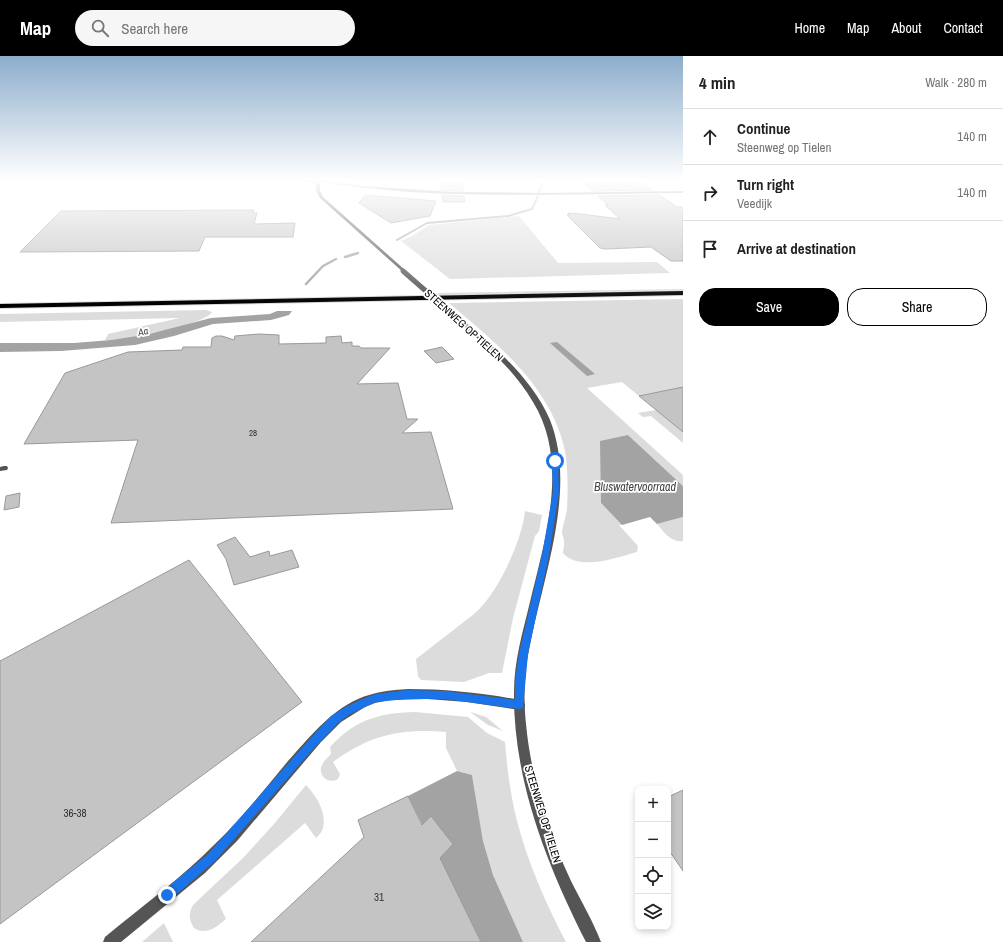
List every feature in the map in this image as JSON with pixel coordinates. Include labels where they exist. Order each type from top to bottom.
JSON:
[{"type":"highway","points":[[63,297],[683,286]]},
{"type":"highway","points":[[0,306],[683,293]]},
{"type":"street","name":"STEENWEG OP TIELEN","points":[[347,221],[484,341],[520,379],[541,410],[552,437],[556,492],[546,555],[524,654],[520,681],[520,705],[526,760],[539,809],[564,880],[594,942]]},
{"type":"street","points":[[110,942],[212,858],[311,744],[335,720],[347,711],[376,698],[407,694],[444,695],[520,705]]},
{"type":"shaded area","points":[[466,221],[523,221],[558,263],[657,262],[670,273],[450,279],[401,241],[429,225]]},
{"type":"shaded area","points":[[683,289],[439,295],[437,293]]},
{"type":"shaded area","points":[[683,299],[683,387],[639,396],[622,382],[587,388],[683,475],[683,486],[628,435],[601,503],[622,525],[619,525],[638,546],[637,552],[599,562],[579,562],[570,559],[563,553],[564,542],[562,532],[567,509],[568,487],[565,451],[558,428],[548,406],[535,386],[520,368],[485,334],[449,303]]},
{"type":"shaded area","points":[[206,310],[212,312],[196,322],[133,337],[111,340],[105,340],[108,334],[180,318],[0,322],[0,314]]},
{"type":"shaded area","points":[[656,410],[683,432],[683,443],[651,416],[643,417],[638,413]]},
{"type":"shaded area","points":[[525,511],[542,515],[539,531],[535,536],[513,618],[502,673],[489,673],[464,682],[421,680],[418,676],[416,659],[474,614],[483,605],[499,581],[514,552]]},
{"type":"shaded area","points":[[683,517],[683,541],[671,539],[657,524]]},
{"type":"shaded area","points":[[415,712],[468,717],[487,733],[505,742],[510,789],[520,833],[537,881],[566,942],[523,942],[493,875],[483,841],[472,775],[457,771],[446,748],[446,732],[414,731],[386,735],[360,745],[333,762],[340,774],[338,779],[332,781],[323,777],[321,767],[331,754],[330,747],[349,730],[358,724],[378,716]]},
{"type":"shaded area","points":[[470,712],[486,717],[503,731],[488,725]]},
{"type":"shaded area","points":[[306,785],[317,799],[322,810],[324,822],[323,829],[320,833],[316,838],[305,823],[217,900],[226,919],[211,930],[203,931],[194,928],[190,917],[190,911],[193,905],[245,856]]},
{"type":"shaded area","points":[[164,923],[173,942],[142,942]]},
{"type":"water","points":[[277,311],[292,311],[289,315],[271,320],[213,324],[174,336],[135,345],[61,351],[0,352],[0,343],[74,343],[111,340],[149,334],[211,318],[270,314]]},
{"type":"water","points":[[557,342],[595,374],[587,376],[550,343]]},
{"type":"water","name":"Bluswatervoorraad","points":[[628,435],[683,486],[683,517],[657,524],[650,517],[622,525],[601,503],[600,441]]},
{"type":"water","points":[[457,771],[472,775],[483,841],[493,875],[523,942],[481,942],[408,796]]},
{"type":"building","points":[[51,221],[255,221],[254,224],[295,223],[293,237],[205,237],[199,251],[20,252]]},
{"type":"building","points":[[573,221],[683,221],[683,261],[671,261],[651,247],[600,248]]},
{"type":"building","points":[[259,334],[279,335],[279,344],[326,343],[326,337],[341,336],[342,343],[352,342],[352,346],[359,346],[361,348],[390,348],[357,384],[398,383],[407,419],[418,419],[402,433],[431,432],[453,509],[111,523],[138,440],[24,444],[65,373],[128,352],[182,350],[183,347],[211,347],[212,338],[216,336],[222,336],[234,340],[235,336]]},
{"type":"building","points":[[442,347],[454,359],[436,363],[424,351]]},
{"type":"building","points":[[683,387],[683,432],[639,396]]},
{"type":"building","points":[[20,493],[19,507],[4,510],[6,496]]},
{"type":"building","points":[[235,537],[250,557],[269,551],[270,556],[292,550],[299,567],[234,585],[226,559],[217,545]]},
{"type":"building","points":[[189,560],[302,702],[0,924],[0,661]]},
{"type":"building","points":[[683,790],[683,871],[671,853],[671,796]]},
{"type":"building","points":[[408,796],[422,825],[431,816],[453,844],[440,858],[481,942],[251,942],[364,837],[358,820]]},
{"type":"waterway","name":"Aa","points":[[397,240],[427,223],[446,221]]},
{"type":"waterway","name":"Aa","points":[[345,257],[358,253]]},
{"type":"waterway","name":"Aa","points":[[306,284],[323,266],[336,259]]},
{"type":"route","points":[[167,895],[212,858],[311,744],[335,720],[347,711],[376,698],[407,694],[444,695],[520,705],[519,690],[524,654],[546,555],[556,492],[555,461]]}]
